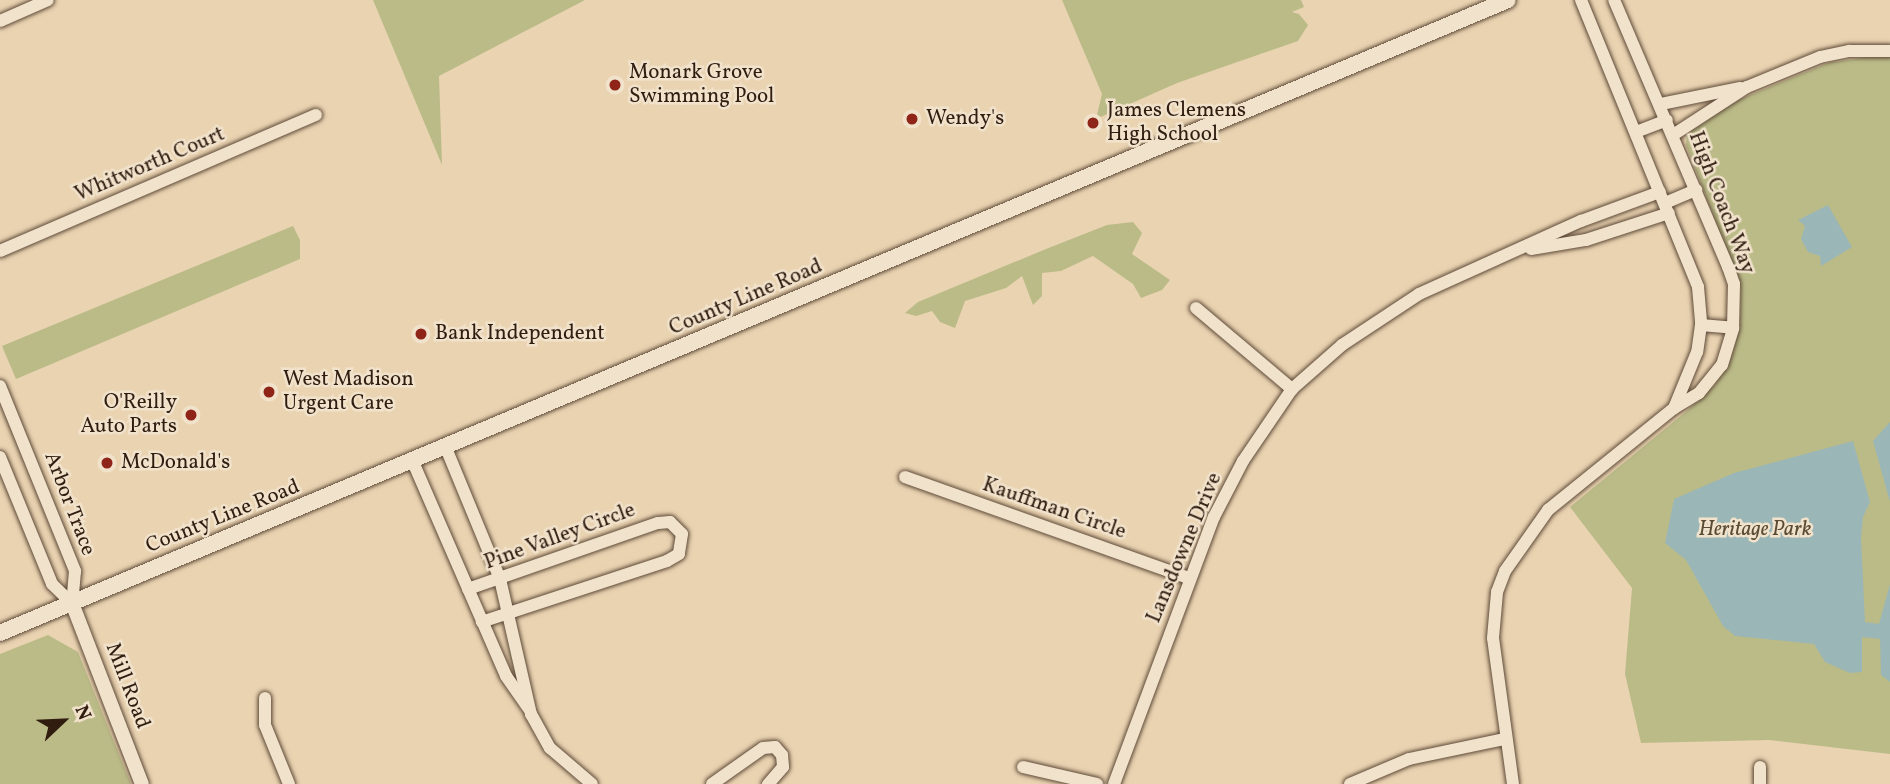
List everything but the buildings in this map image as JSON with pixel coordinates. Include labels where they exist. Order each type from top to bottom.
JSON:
[{"type":"main road","name":"County Line Road","points":[[0,633],[413,462],[1508,0]]},
{"type":"street","points":[[0,21],[48,0]]},
{"type":"street","name":"High Coach Way","points":[[1581,0],[1698,287],[1701,325],[1697,352],[1674,408]]},
{"type":"street","name":"High Coach Way","points":[[1513,784],[1493,638],[1497,592],[1510,560],[1548,510],[1674,408],[1699,393],[1722,365],[1733,328],[1734,284],[1661,104],[1614,0]]},
{"type":"street","points":[[1673,135],[1747,87],[1820,57],[1849,51],[1890,51]]},
{"type":"street","points":[[1661,104],[1747,87]]},
{"type":"street","name":"Whitworth Court","points":[[0,251],[316,115]]},
{"type":"street","points":[[1636,132],[1667,120]]},
{"type":"street","points":[[1665,202],[1696,190]]},
{"type":"street","name":"Lansdowne Drive","points":[[1114,784],[1189,578],[1243,461],[1292,389],[1342,345],[1419,294],[1517,251],[1665,202]]},
{"type":"street","name":"Lansdowne Drive","points":[[1517,251],[1587,240],[1665,202]]},
{"type":"street","points":[[1196,308],[1292,389]]},
{"type":"street","points":[[1701,325],[1733,328]]},
{"type":"street","name":"Arbor Trace","points":[[0,386],[75,571],[72,603]]},
{"type":"street","points":[[446,448],[500,579],[510,611],[531,714]]},
{"type":"street","points":[[0,457],[52,584],[72,603]]},
{"type":"street","points":[[413,462],[506,676],[550,748],[592,784]]},
{"type":"street","name":"Kauffman Circle","points":[[905,477],[1189,578]]},
{"type":"street","name":"Pine Valley Circle","points":[[468,589],[658,523],[670,522],[682,534],[679,554],[667,561],[482,622]]},
{"type":"street","name":"Mill Road","points":[[72,603],[142,784]]},
{"type":"street","points":[[265,698],[265,725],[289,784]]},
{"type":"street","points":[[1350,784],[1409,759],[1505,739]]},
{"type":"street","points":[[712,784],[762,747],[775,747],[782,755],[783,767],[768,784]]},
{"type":"street","points":[[1023,767],[1097,784]]},
{"type":"street","points":[[1760,767],[1760,784]]},
{"type":"green space","points":[[373,0],[585,0],[439,76],[442,165]]},
{"type":"green space","points":[[1062,0],[1301,0],[1304,7],[1292,12],[1299,14],[1308,25],[1298,41],[1177,83],[1096,119],[1102,94]]},
{"type":"green space","name":"Heritage Park","points":[[1867,57],[1890,57],[1890,754],[1769,740],[1641,743],[1625,674],[1632,588],[1570,507],[1688,410],[1714,386],[1729,363],[1740,324],[1741,287],[1686,145],[1687,134],[1738,100],[1828,63]]},
{"type":"green space","points":[[1133,222],[1142,233],[1132,254],[1170,280],[1162,290],[1141,298],[1133,284],[1093,256],[1061,271],[1042,273],[1042,296],[1033,305],[1022,276],[1006,288],[965,301],[955,328],[940,322],[932,311],[916,316],[905,313],[918,302],[1046,249],[1107,225]]},
{"type":"green space","points":[[293,226],[300,240],[300,259],[16,379],[2,346]]},
{"type":"green space","points":[[48,635],[78,652],[131,784],[0,784],[0,654]]},
{"type":"water","points":[[1828,205],[1852,247],[1821,266],[1820,256],[1808,252],[1801,239],[1805,226],[1798,220]]},
{"type":"water","points":[[1890,422],[1890,502],[1873,441]]},
{"type":"water","points":[[1853,441],[1870,502],[1863,517],[1861,537],[1865,622],[1879,624],[1890,584],[1890,682],[1881,675],[1880,639],[1862,637],[1862,672],[1850,673],[1825,662],[1814,644],[1735,636],[1723,626],[1686,560],[1665,543],[1674,499],[1734,473]]},
{"type":"place","name":"Monark Grove Swimming Pool","points":[[615,85]]},
{"type":"place","name":"Wendy's","points":[[912,119]]},
{"type":"place","name":"James Clemens High School","points":[[1093,123]]},
{"type":"place","name":"Bank Independent","points":[[421,334]]},
{"type":"place","name":"West Madison Urgent Care","points":[[269,392]]},
{"type":"place","name":"O'Reilly Auto Parts","points":[[191,415]]},
{"type":"place","name":"McDonald's","points":[[107,463]]}]
